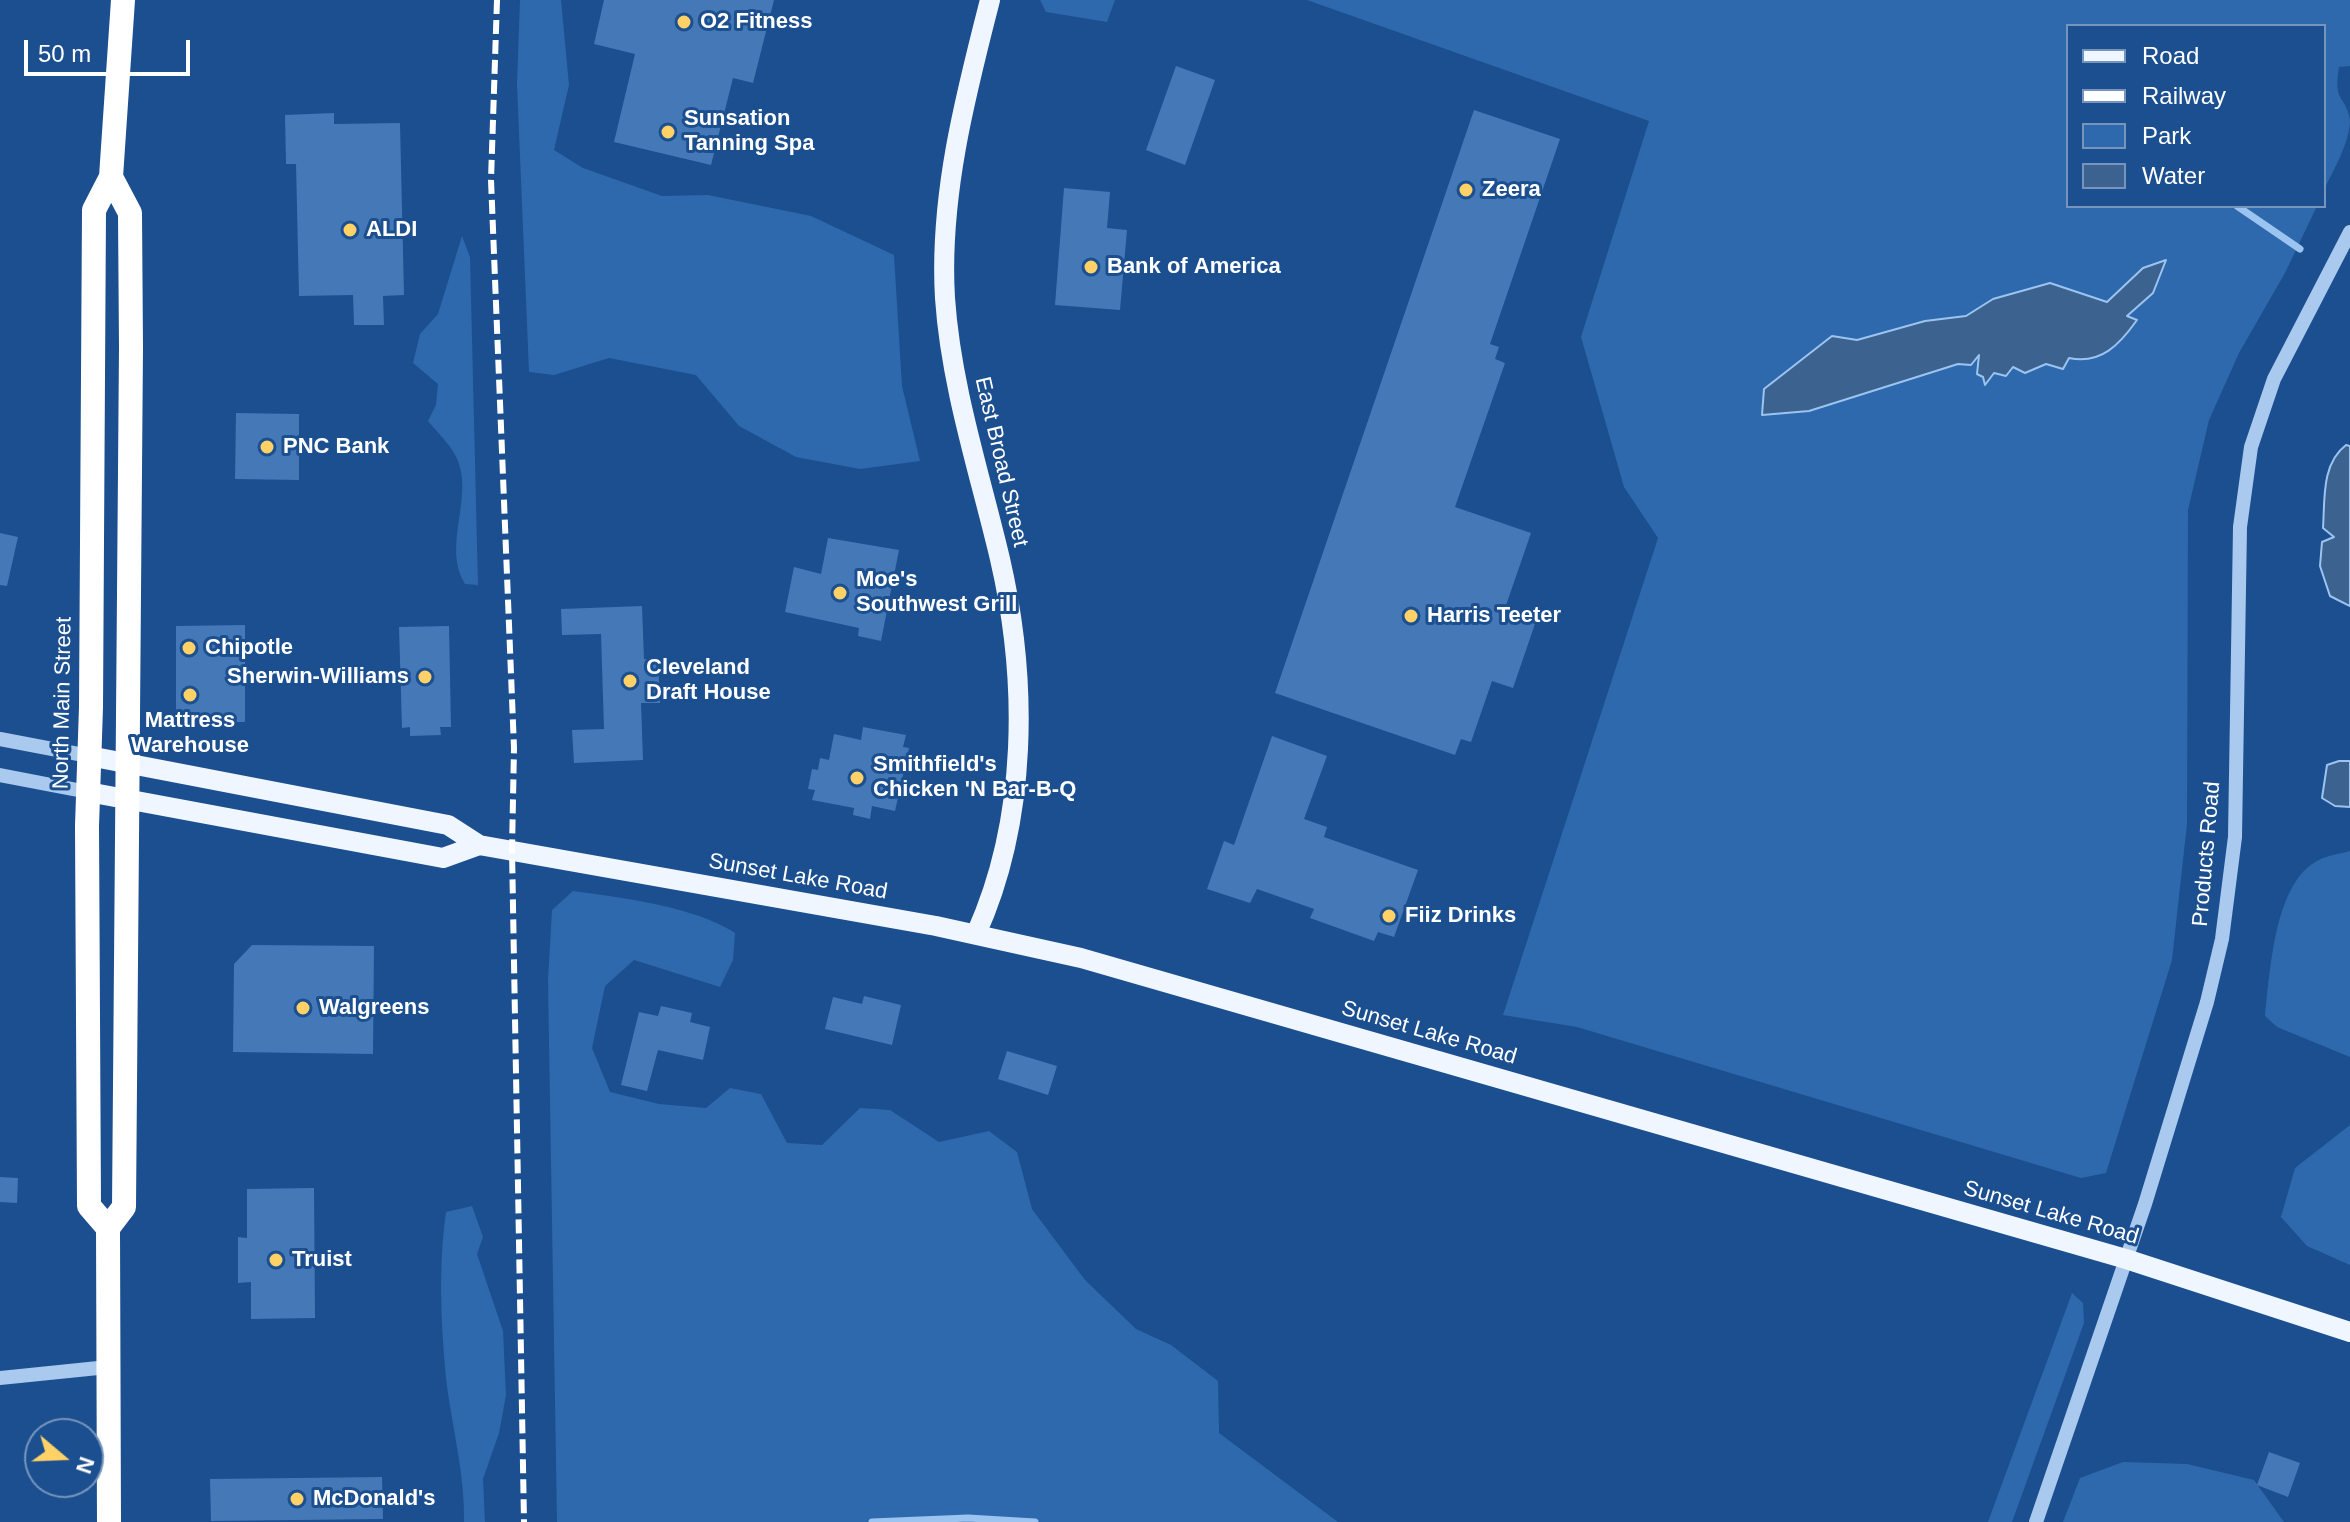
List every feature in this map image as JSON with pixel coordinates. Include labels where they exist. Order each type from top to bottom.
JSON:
[{"type":"highway","name":"North Main Street","points":[[108,1228],[89,1206],[88,792],[94,210],[111,177],[123,0]]},
{"type":"highway","points":[[109,1522],[108,1228],[124,1207],[130,213],[111,177]]},
{"type":"main road","name":"East Broad Street","points":[[976,934],[991,901],[1009,819],[1020,716],[1019,669],[1000,560],[956,376],[945,300],[944,243],[959,131],[990,0]]},
{"type":"main road","name":"Sunset Lake Road","points":[[89,756],[448,825],[479,845],[976,934],[1228,998],[1365,1041],[2126,1259],[2350,1332]]},
{"type":"main road","name":"Sunset Lake Road","points":[[88,792],[443,858],[479,845]]},
{"type":"street","name":"Products Road","points":[[2036,1522],[2126,1259],[2207,1002],[2228,903],[2235,837],[2240,527],[2251,447],[2274,379],[2350,232]]},
{"type":"street","points":[[0,739],[89,756]]},
{"type":"street","points":[[0,775],[88,792]]},
{"type":"street","points":[[0,1378],[108,1367]]},
{"type":"green space","points":[[520,0],[561,0],[569,85],[554,150],[583,168],[662,196],[708,195],[811,216],[894,255],[902,386],[920,461],[860,469],[796,457],[739,426],[696,375],[609,358],[554,375],[529,372],[517,84]]},
{"type":"green space","points":[[1040,0],[1115,0],[1107,22],[1046,12]]},
{"type":"green space","points":[[1307,0],[2350,0],[2350,66],[2339,67],[2337,87],[2348,111],[2349,129],[2326,186],[2326,24],[2066,24],[2066,208],[2316,208],[2285,273],[2239,353],[2209,420],[2188,510],[2187,824],[2172,960],[2106,1173],[2081,1178],[1577,1027],[1503,1015],[1658,538],[1624,487],[1581,337],[1649,121]]},
{"type":"green space","points":[[462,236],[470,257],[478,585],[465,584],[456,555],[462,491],[458,461],[428,421],[436,405],[438,384],[413,363],[420,334],[438,314]]},
{"type":"green space","points":[[2350,851],[2350,1057],[2277,1027],[2265,1016],[2272,953],[2283,907],[2292,887],[2304,871],[2319,860]]},
{"type":"green space","points":[[573,891],[679,910],[700,916],[735,933],[733,960],[720,987],[634,960],[605,986],[592,1048],[610,1092],[659,1104],[706,1108],[730,1088],[761,1094],[787,1143],[822,1145],[860,1108],[890,1110],[939,1142],[989,1131],[1017,1152],[1032,1209],[1085,1280],[1136,1329],[1171,1345],[1218,1381],[1219,1433],[1338,1522],[557,1522],[548,980],[552,910]]},
{"type":"green space","points":[[2350,1125],[2350,1265],[2307,1246],[2281,1217],[2295,1168]]},
{"type":"green space","points":[[472,1206],[483,1237],[477,1254],[503,1331],[506,1395],[499,1433],[483,1479],[485,1522],[464,1522],[463,1488],[447,1386],[442,1321],[441,1277],[446,1212]]},
{"type":"green space","points":[[2072,1293],[2083,1303],[2084,1323],[2012,1522],[1988,1522]]},
{"type":"green space","points":[[2123,1462],[2187,1464],[2254,1480],[2284,1522],[2063,1522],[2080,1478]]},
{"type":"water","points":[[2166,260],[2153,293],[2127,316],[2137,320],[2124,337],[2100,355],[2069,358],[2063,369],[2046,364],[2025,373],[2013,367],[2006,376],[1994,373],[1985,385],[1983,377],[1977,374],[1979,355],[1971,365],[1958,364],[1809,411],[1762,415],[1764,389],[1832,336],[1857,340],[1925,321],[1966,316],[1993,299],[2050,283],[2107,302],[2143,268]]},
{"type":"water","points":[[2346,445],[2350,446],[2350,606],[2330,596],[2320,566],[2322,542],[2334,537],[2323,528],[2328,472]]},
{"type":"water","points":[[2350,761],[2350,807],[2335,806],[2322,798],[2327,765]]},
{"type":"building","points":[[604,0],[774,0],[753,83],[733,78],[711,165],[614,142],[635,54],[594,44]]},
{"type":"building","points":[[1176,66],[1215,80],[1185,165],[1146,150]]},
{"type":"building","points":[[1474,110],[1560,139],[1490,344],[1499,347],[1495,359],[1505,363],[1455,507],[1531,533],[1504,611],[1536,621],[1513,688],[1492,681],[1471,742],[1461,739],[1455,755],[1275,693]]},
{"type":"building","name":"ALDI","points":[[334,113],[334,124],[400,123],[404,295],[383,296],[384,325],[354,325],[353,295],[299,296],[296,164],[286,164],[285,115]]},
{"type":"building","name":"Bank of America","points":[[1064,188],[1110,192],[1107,228],[1127,230],[1120,310],[1055,305]]},
{"type":"building","name":"PNC Bank","points":[[236,413],[299,414],[299,480],[235,479]]},
{"type":"building","points":[[0,533],[18,537],[7,586],[0,585]]},
{"type":"building","name":"Moe's Southwest Grill","points":[[828,538],[899,550],[881,641],[858,636],[859,628],[785,612],[794,567],[821,574]]},
{"type":"building","name":"Cleveland Draft House","points":[[642,606],[644,659],[658,659],[660,703],[641,703],[643,760],[574,763],[572,730],[604,729],[601,634],[562,635],[561,609]]},
{"type":"building","points":[[245,625],[245,722],[176,722],[176,626]]},
{"type":"building","name":"Sherwin-Williams","points":[[449,626],[451,727],[440,727],[441,735],[410,736],[410,727],[402,728],[399,627]]},
{"type":"building","name":"Smithfield's Chicken 'N Bar-B-Q","points":[[863,727],[906,735],[903,747],[909,748],[895,811],[872,806],[870,819],[853,815],[854,808],[812,800],[815,790],[808,789],[812,769],[818,770],[820,758],[829,760],[834,734],[861,740]]},
{"type":"building","points":[[1272,736],[1327,756],[1304,819],[1327,827],[1324,837],[1418,870],[1394,937],[1378,932],[1374,941],[1310,918],[1314,909],[1257,889],[1250,903],[1207,889],[1224,841],[1234,845]]},
{"type":"building","name":"Walgreens","points":[[252,945],[374,946],[373,1054],[233,1052],[234,964]]},
{"type":"building","points":[[864,996],[901,1005],[892,1045],[825,1029],[833,997],[862,1004]]},
{"type":"building","points":[[661,1006],[692,1013],[690,1022],[710,1027],[703,1060],[658,1050],[647,1091],[621,1085],[639,1012],[658,1016]]},
{"type":"building","points":[[1007,1051],[1057,1066],[1048,1095],[998,1079]]},
{"type":"building","points":[[0,1177],[18,1178],[17,1203],[0,1202]]},
{"type":"building","name":"Truist","points":[[314,1188],[315,1318],[251,1319],[251,1282],[238,1283],[238,1237],[247,1238],[247,1189]]},
{"type":"building","points":[[2269,1452],[2300,1463],[2288,1497],[2257,1485]]},
{"type":"building","name":"McDonald's","points":[[382,1477],[383,1519],[211,1521],[210,1479]]},
{"type":"waterway","points":[[2240,208],[2300,249]]},
{"type":"waterway","points":[[872,1522],[968,1518],[1035,1522]]},
{"type":"railway","points":[[497,0],[491,180],[514,748],[512,850],[524,1522]]},
{"type":"place","name":"O2 Fitness","points":[[684,22]]},
{"type":"place","name":"Sunsation Tanning Spa","points":[[668,132]]},
{"type":"place","name":"Zeera","points":[[1466,190]]},
{"type":"place","name":"ALDI","points":[[350,230]]},
{"type":"place","name":"Bank of America","points":[[1091,267]]},
{"type":"place","name":"PNC Bank","points":[[267,447]]},
{"type":"place","name":"Moe's Southwest Grill","points":[[840,593]]},
{"type":"place","name":"Harris Teeter","points":[[1411,616]]},
{"type":"place","name":"Chipotle","points":[[189,648]]},
{"type":"place","name":"Sherwin-Williams","points":[[425,677]]},
{"type":"place","name":"Cleveland Draft House","points":[[630,681]]},
{"type":"place","name":"Mattress Warehouse","points":[[190,695]]},
{"type":"place","name":"Smithfield's Chicken 'N Bar-B-Q","points":[[857,778]]},
{"type":"place","name":"Fiiz Drinks","points":[[1389,916]]},
{"type":"place","name":"Walgreens","points":[[303,1008]]},
{"type":"place","name":"Truist","points":[[276,1260]]},
{"type":"place","name":"McDonald's","points":[[297,1499]]}]
